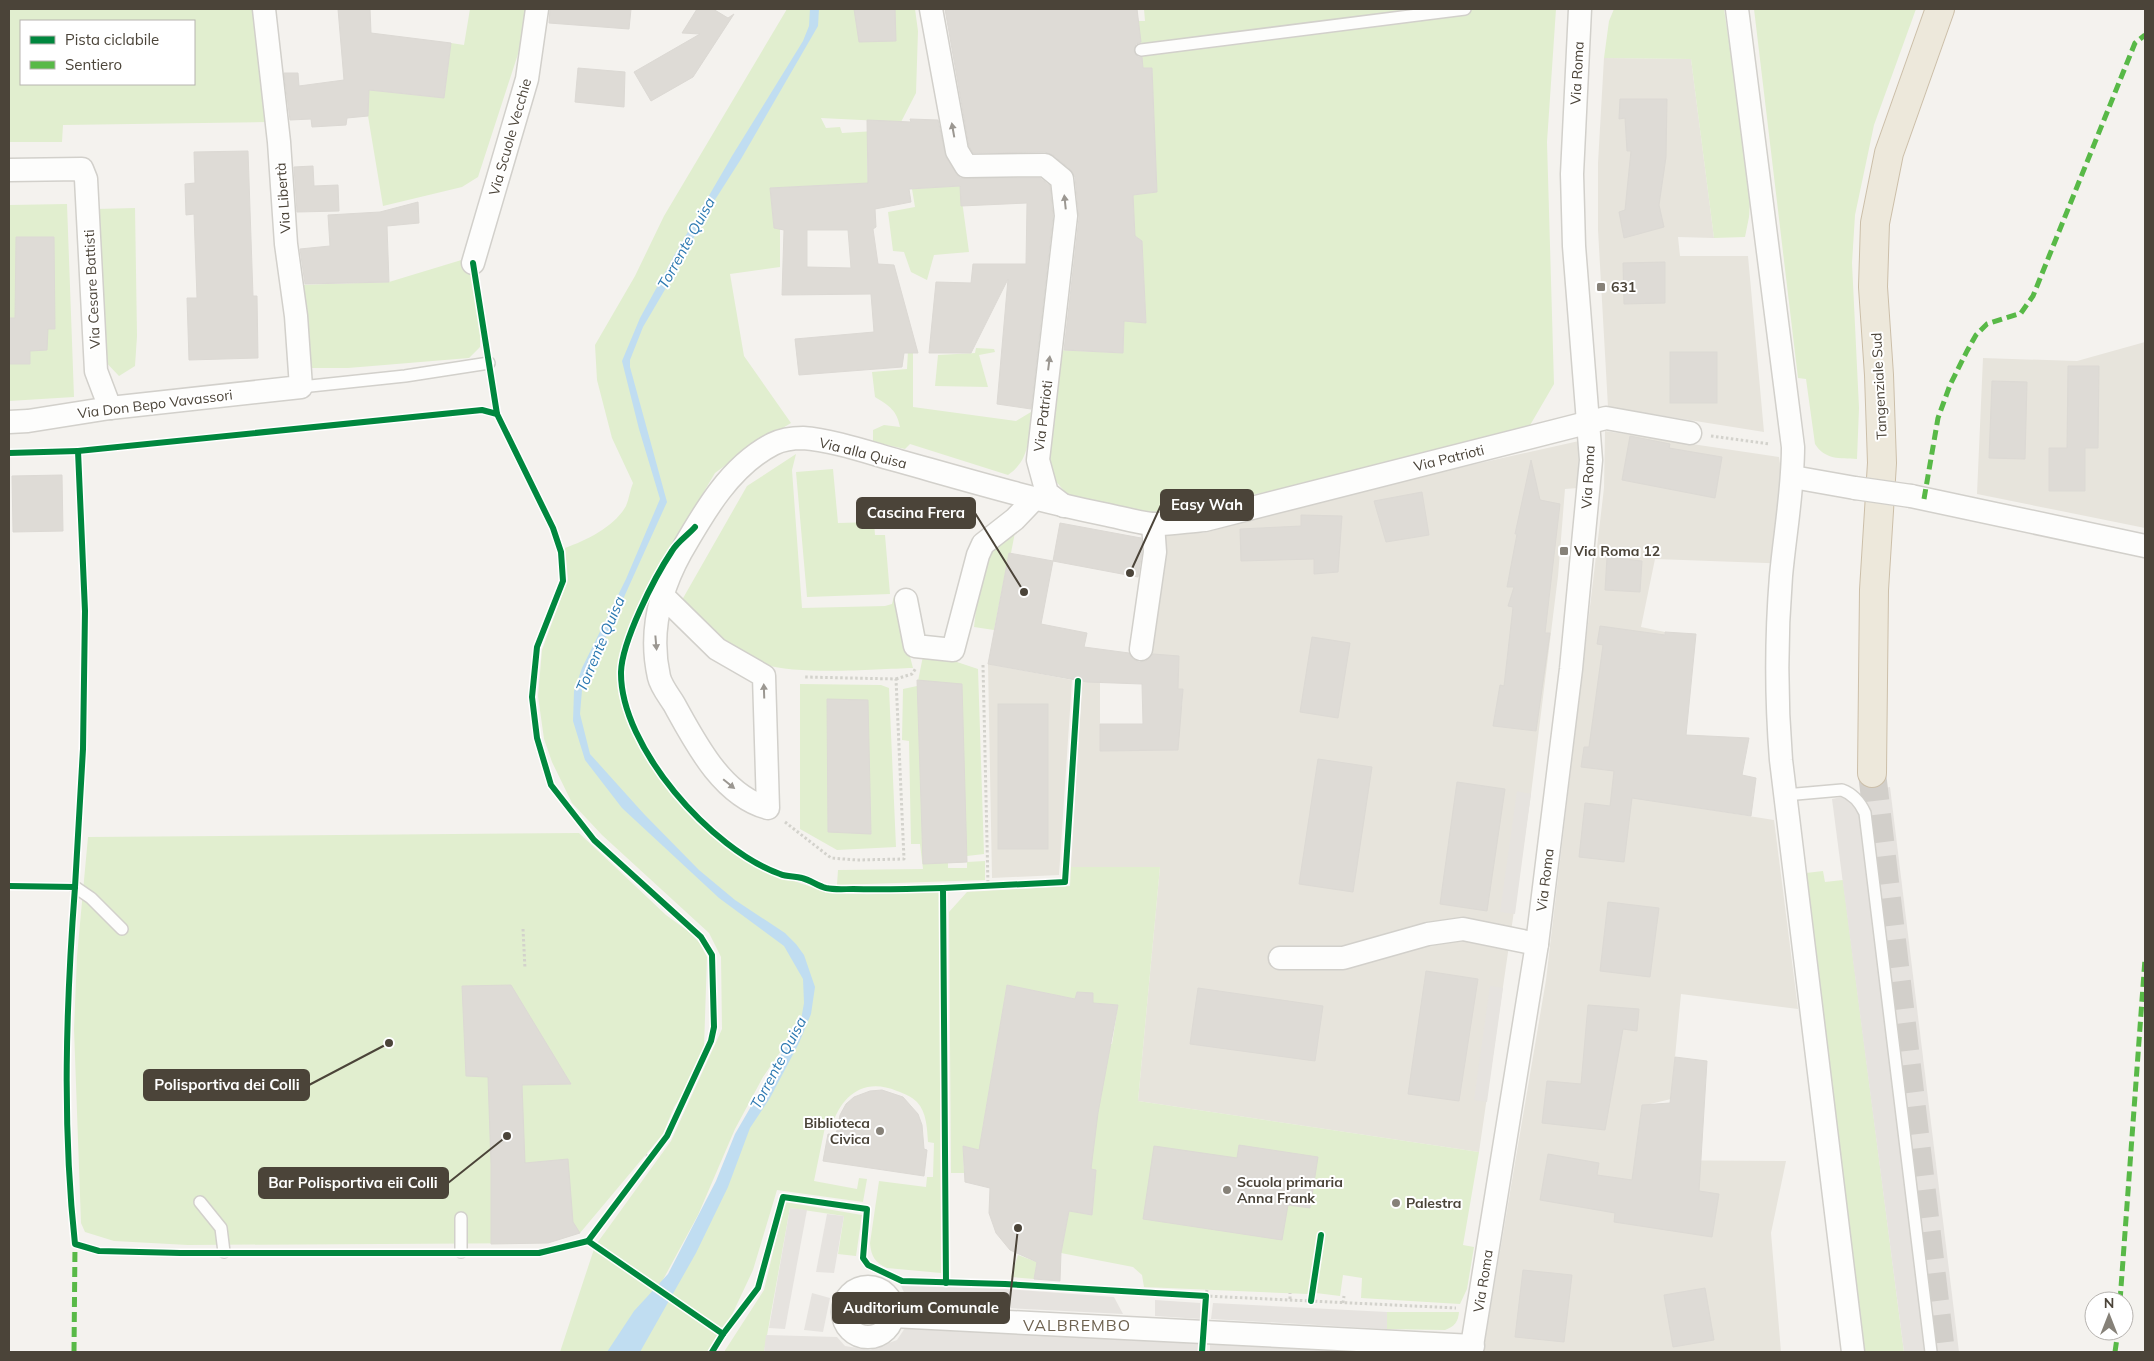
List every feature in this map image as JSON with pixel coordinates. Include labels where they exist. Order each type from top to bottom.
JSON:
[{"type":"highway","name":"Tangenziale Sud","points":[[1872,773],[1874,590],[1882,463],[1873,287],[1875,223],[1889,153],[1940,9]]},
{"type":"street","name":"Via Libertà","points":[[264,9],[279,142],[301,387]]},
{"type":"street","name":"Via Scuole Vecchie","points":[[473,262],[528,79],[538,9]]},
{"type":"street","name":"Via Patrioti","points":[[931,9],[957,151],[966,166],[1045,165],[1062,179],[1066,216],[1038,460],[1047,493],[1064,506],[1153,524],[1205,520],[1606,418],[1690,432]]},
{"type":"street","name":"Via Roma","points":[[1472,1349],[1537,944],[1582,562],[1591,460],[1580,342],[1573,219],[1572,174],[1580,9]]},
{"type":"street","points":[[1737,9],[1792,447],[1792,477],[1781,577],[1776,659],[1776,695],[1785,795],[1853,1352]]},
{"type":"street","name":"Via Cesare Battisti","points":[[9,170],[82,168],[86,179],[96,371],[110,408]]},
{"type":"street","name":"Via Don Bepo Vavassori","points":[[9,422],[28,421],[110,408],[301,387]]},
{"type":"street","name":"Via alla Quisa","points":[[768,808],[755,804],[723,779],[690,734],[659,678],[655,631],[668,576],[695,527],[726,483],[740,467],[773,444],[788,439],[803,438],[864,452],[1064,506]]},
{"type":"street","points":[[1792,477],[1911,496],[2144,546]]},
{"type":"street","points":[[906,600],[915,646],[953,650],[978,555],[983,544],[1015,519],[1035,498]]},
{"type":"street","points":[[1141,649],[1155,552],[1153,524]]},
{"type":"street","points":[[662,595],[717,649],[764,676],[768,808]]},
{"type":"street","points":[[1280,958],[1317,960],[1344,958],[1428,934],[1463,929],[1537,944]]},
{"type":"street","points":[[893,1316],[1472,1349]]},
{"type":"lane","points":[[1141,50],[1465,9]]},
{"type":"lane","points":[[301,387],[405,376],[490,363]]},
{"type":"lane","points":[[1785,795],[1842,790],[1850,793],[1857,799],[1865,813],[1932,1352]]},
{"type":"lane","points":[[75,887],[91,898],[122,929]]},
{"type":"lane","points":[[200,1202],[221,1228],[224,1252]]},
{"type":"lane","points":[[460,1218],[461,1252]]},
{"type":"path","points":[[1690,432],[1792,447]]},
{"type":"path","points":[[983,665],[988,885]]},
{"type":"path","points":[[768,808],[831,858],[857,860],[904,859],[896,679],[805,677]]},
{"type":"path","points":[[979,886],[998,885]]},
{"type":"path","points":[[523,929],[525,969]]},
{"type":"path","points":[[645,1166],[648,1157],[656,1151]]},
{"type":"path","points":[[946,1217],[948,1225],[946,1235]]},
{"type":"path","points":[[1311,1301],[1312,1291]]},
{"type":"path","points":[[1206,1293],[1206,1304]]},
{"type":"path","points":[[1196,1295],[1206,1293],[1290,1300],[1391,1302],[1456,1308]]},
{"type":"path","points":[[1290,1293],[1290,1300]]},
{"type":"path","points":[[1343,1302],[1344,1296]]},
{"type":"shaded area","points":[[1604,58],[1691,59],[1714,238],[1678,237],[1680,256],[1748,256],[1764,432],[1608,407],[1598,230],[1598,163]]},
{"type":"shaded area","points":[[2145,342],[2145,528],[1977,494],[1983,358],[2077,361]]},
{"type":"shaded area","points":[[1605,431],[1779,457],[1795,564],[1655,559],[1641,627],[1665,632],[1647,800],[1774,820],[1798,1009],[1681,994],[1671,1099],[1642,1106],[1635,1160],[1786,1161],[1771,1233],[1781,1352],[1483,1352],[1546,980],[1604,488]]},
{"type":"shaded area","points":[[1579,441],[1578,488],[1565,489],[1558,576],[1531,794],[1479,1152],[1138,1101],[1160,867],[1071,867],[1082,682],[1100,682],[1100,751],[1178,750],[1180,716],[1174,707],[1182,707],[1183,689],[1178,689],[1179,657],[1146,654],[1159,530],[1204,533],[1377,486]]},
{"type":"shaded area","points":[[988,664],[1072,680],[1059,875],[992,878]]},
{"type":"shaded area","points":[[1890,787],[1959,1352],[1904,1352],[1832,799]]},
{"type":"shaded area","points":[[1517,791],[1531,794],[1515,914],[1500,912]]},
{"type":"shaded area","points":[[1490,986],[1503,988],[1487,1102],[1474,1100]]},
{"type":"shaded area","points":[[790,1208],[807,1210],[785,1329],[769,1328]]},
{"type":"shaded area","points":[[827,1214],[844,1216],[834,1273],[816,1272]]},
{"type":"shaded area","points":[[901,1286],[1005,1289],[1114,1297],[1123,1314],[909,1303]]},
{"type":"shaded area","points":[[812,1293],[830,1298],[823,1332],[804,1330]]},
{"type":"shaded area","points":[[1155,1300],[1200,1303],[1201,1319],[1155,1316]]},
{"type":"shaded area","points":[[1213,1303],[1387,1312],[1387,1329],[1211,1319]]},
{"type":"shaded area","points":[[907,1325],[1198,1342],[1198,1352],[764,1352],[766,1335],[837,1337],[845,1346],[870,1350],[897,1340]]},
{"type":"shaded area","points":[[1210,1341],[1376,1348],[1376,1352],[1210,1352]]},
{"type":"green space","points":[[9,9],[258,9],[268,122],[63,125],[62,142],[9,142]]},
{"type":"green space","points":[[470,9],[527,9],[518,54],[478,177],[462,187],[383,206],[368,116],[369,90],[444,98],[451,43],[464,45]]},
{"type":"green space","points":[[787,9],[915,9],[918,31],[916,93],[901,122],[821,118],[826,128],[840,127],[842,133],[875,131],[886,148],[867,158],[868,183],[770,188],[774,228],[780,229],[780,267],[730,274],[744,356],[791,423],[742,453],[715,473],[658,569],[649,595],[626,645],[621,672],[622,687],[629,712],[641,742],[658,771],[680,799],[704,824],[732,846],[761,865],[792,880],[822,890],[848,894],[940,892],[941,1273],[887,1268],[879,1264],[871,1252],[870,1243],[879,1181],[926,1187],[927,1177],[933,1177],[934,1143],[928,1142],[925,1116],[915,1100],[905,1094],[885,1087],[874,1086],[864,1088],[855,1092],[847,1099],[835,1117],[831,1128],[825,1127],[814,1181],[857,1189],[859,1178],[867,1179],[863,1202],[777,1190],[753,1270],[723,1334],[720,1332],[707,1352],[560,1352],[595,1246],[671,1141],[722,1029],[721,957],[709,933],[602,835],[572,803],[552,762],[544,739],[538,696],[542,650],[568,579],[565,548],[591,537],[621,514],[626,506],[633,483],[612,438],[597,380],[595,345],[635,276],[664,216]],"holes":[[[799,1025],[660,1291],[658,1289],[698,1215],[735,1129],[763,1077]]]},
{"type":"green space","points":[[1144,9],[1556,9],[1547,142],[1554,384],[1529,427],[1319,481],[1159,514],[1076,505],[1048,472],[1057,350],[1123,353],[1124,321],[1146,323],[1142,241],[1135,236],[1133,195],[1157,192],[1152,68],[1143,68],[1138,21],[1145,21]]},
{"type":"green space","points":[[1614,9],[1724,9],[1751,187],[1749,217],[1745,237],[1714,238],[1691,59],[1604,58],[1609,21]]},
{"type":"green space","points":[[1754,9],[1916,9],[1874,125],[1855,215],[1852,263],[1859,408],[1857,459],[1828,456],[1815,444],[1806,379],[1798,378]]},
{"type":"green space","points":[[960,186],[969,252],[934,255],[927,280],[911,272],[904,252],[893,251],[888,212],[915,207],[912,189]]},
{"type":"green space","points":[[67,204],[74,397],[9,401],[9,205]]},
{"type":"green space","points":[[135,208],[137,336],[135,366],[119,376],[102,358],[96,209]]},
{"type":"green space","points":[[468,258],[480,327],[480,347],[469,358],[348,368],[310,368],[298,285],[389,282]]},
{"type":"green space","points":[[976,348],[994,349],[995,352],[979,355],[988,387],[935,386],[938,355],[975,353]]},
{"type":"green space","points":[[908,350],[913,350],[913,407],[1016,421],[1031,412],[1025,455],[1008,475],[910,444],[905,449],[873,442],[873,430],[884,425],[900,427],[892,409],[875,397],[872,372],[907,369]]},
{"type":"green space","points":[[796,454],[792,470],[802,608],[885,606],[892,604],[894,596],[913,668],[830,671],[786,669],[767,665],[742,654],[715,632],[682,600],[747,486]]},
{"type":"green space","points":[[833,469],[838,523],[874,522],[875,535],[885,535],[890,594],[807,597],[796,472]]},
{"type":"green space","points":[[1016,527],[994,630],[974,627],[981,565],[998,542]]},
{"type":"green space","points":[[924,651],[978,669],[984,854],[967,856],[967,862],[985,861],[985,880],[837,885],[838,870],[923,869],[920,844],[911,844],[909,741],[902,740],[903,689],[917,686]],"holes":[[[967,862],[967,868],[948,868],[948,863]]]},
{"type":"green space","points":[[800,684],[881,685],[889,688],[896,847],[837,850],[800,829]]},
{"type":"green space","points":[[579,833],[666,915],[688,931],[699,942],[707,957],[704,1048],[683,1094],[674,1107],[663,1134],[580,1233],[548,1243],[188,1245],[114,1241],[85,1232],[81,1223],[74,1029],[77,956],[88,837]]},
{"type":"green space","points":[[1071,867],[1160,867],[1138,1101],[1479,1152],[1463,1245],[1474,1247],[1467,1289],[1460,1304],[1361,1298],[1362,1278],[1343,1275],[1340,1296],[1316,1293],[1325,1236],[1318,1234],[1308,1294],[1144,1287],[1142,1275],[1133,1267],[1061,1253],[1069,1211],[1092,1215],[1096,1170],[1078,1167],[1098,1043],[1112,1044],[1118,1005],[1093,1003],[1093,994],[1077,992],[1075,999],[1007,985],[981,1138],[983,1151],[963,1146],[964,1173],[951,1173],[949,912],[967,892],[1070,886]]},
{"type":"green space","points":[[1823,871],[1825,882],[1843,880],[1904,1352],[1864,1352],[1806,873]]},
{"type":"green space","points":[[785,1202],[862,1215],[856,1256],[838,1254],[844,1216],[790,1208],[764,1352],[724,1352],[764,1290]]},
{"type":"green space","points":[[1018,1255],[1037,1262],[1034,1279],[1011,1277]]},
{"type":"green space","points":[[1387,1312],[1459,1312],[1455,1323],[1445,1330],[1387,1329]]},
{"type":"water","name":"Torrente Quisa","points":[[810,9],[819,9],[818,26],[741,159],[699,225],[690,247],[643,327],[630,360],[630,367],[667,502],[582,690],[580,714],[590,754],[644,814],[699,870],[735,900],[785,933],[796,944],[804,955],[815,987],[811,1014],[799,1043],[770,1098],[750,1128],[728,1187],[696,1253],[640,1352],[607,1352],[634,1311],[668,1274],[716,1181],[735,1134],[801,1020],[804,1003],[803,979],[784,946],[719,898],[622,808],[585,760],[573,721],[574,691],[582,668],[626,579],[660,499],[639,429],[622,361],[640,318],[675,254],[732,156],[803,41],[809,26]]},
{"type":"building","points":[[338,9],[370,9],[371,33],[451,43],[444,98],[369,90],[368,116],[347,118],[346,125],[312,127],[311,119],[290,120],[284,73],[298,73],[299,86],[344,80]]},
{"type":"building","points":[[550,9],[631,9],[629,29],[549,23]]},
{"type":"building","points":[[697,9],[713,9],[728,18],[734,14],[693,77],[651,101],[634,72],[700,34],[682,33]]},
{"type":"building","points":[[854,9],[895,9],[896,41],[859,42]]},
{"type":"building","points":[[945,9],[1137,9],[1141,42],[1136,44],[1134,51],[1138,57],[1142,57],[1143,68],[1152,68],[1157,192],[1133,195],[1135,236],[1142,241],[1146,323],[1124,321],[1123,353],[1064,350],[1079,218],[1075,177],[1070,169],[1053,155],[1045,152],[973,153],[969,146]]},
{"type":"building","points":[[578,68],[625,72],[624,107],[575,102]]},
{"type":"building","points":[[1620,99],[1667,99],[1666,157],[1659,205],[1664,227],[1624,238],[1619,212],[1625,210],[1631,151],[1627,151],[1625,118],[1619,119]]},
{"type":"building","points":[[910,119],[938,120],[946,157],[960,178],[1040,178],[1050,186],[1053,216],[1031,409],[997,404],[1008,279],[971,353],[929,353],[936,282],[971,283],[973,264],[1026,264],[1027,203],[961,206],[960,186],[909,189],[911,202],[875,209],[876,227],[873,229],[878,264],[894,265],[918,353],[904,353],[902,367],[799,375],[795,339],[874,332],[871,294],[782,295],[784,230],[774,228],[770,188],[868,183],[867,120],[911,122]],"holes":[[[807,230],[848,230],[851,268],[807,267]]]},
{"type":"building","points":[[248,151],[253,296],[257,296],[258,358],[189,360],[187,298],[197,298],[194,214],[186,215],[185,184],[195,183],[194,152]]},
{"type":"building","points":[[313,166],[314,186],[338,185],[339,211],[297,212],[294,167]]},
{"type":"building","points":[[418,202],[419,223],[387,226],[389,282],[305,284],[300,249],[330,246],[328,215],[380,212]]},
{"type":"building","points":[[16,237],[54,237],[55,329],[48,329],[47,350],[30,351],[30,364],[9,364],[9,318],[15,318]]},
{"type":"building","points":[[1665,262],[1665,303],[1624,304],[1623,263]]},
{"type":"building","points":[[1670,352],[1717,352],[1717,403],[1670,403]]},
{"type":"building","points":[[2068,366],[2099,366],[2098,448],[2085,448],[2085,491],[2049,491],[2049,448],[2067,448]]},
{"type":"building","points":[[1992,381],[2027,382],[2025,459],[1989,458]]},
{"type":"building","points":[[1630,436],[1670,444],[1669,448],[1722,457],[1715,498],[1622,480]]},
{"type":"building","points":[[1531,460],[1540,500],[1560,504],[1545,633],[1550,633],[1536,731],[1493,726],[1500,685],[1504,686],[1513,607],[1508,606],[1514,587],[1507,587],[1517,534],[1515,534]]},
{"type":"building","points":[[62,475],[63,531],[13,532],[12,476]]},
{"type":"building","points":[[1422,492],[1429,535],[1386,542],[1374,501]]},
{"type":"building","points":[[1301,515],[1342,516],[1338,572],[1314,574],[1314,559],[1241,561],[1240,529],[1301,526]]},
{"type":"building","points":[[1060,523],[1141,538],[1142,552],[1138,577],[1053,561]]},
{"type":"building","points":[[1009,553],[1053,561],[1041,624],[1087,633],[1084,647],[1129,653],[1133,659],[1139,662],[1146,661],[1153,654],[1179,656],[1178,689],[1183,689],[1178,750],[1100,751],[1100,724],[1143,724],[1142,684],[1087,682],[988,664]]},
{"type":"building","points":[[1607,557],[1642,561],[1640,592],[1605,590]]},
{"type":"building","points":[[1600,626],[1665,635],[1665,632],[1696,634],[1686,735],[1749,738],[1742,775],[1756,778],[1751,816],[1632,798],[1624,862],[1579,857],[1585,803],[1610,806],[1614,771],[1581,767],[1584,747],[1589,747],[1603,645],[1597,644]]},
{"type":"building","points":[[1312,637],[1350,643],[1338,718],[1300,712]]},
{"type":"building","points":[[917,680],[962,684],[967,862],[923,864]]},
{"type":"building","points":[[827,699],[868,700],[871,834],[828,832]]},
{"type":"building","points":[[998,704],[1048,704],[1048,849],[998,849]]},
{"type":"building","points":[[1318,759],[1372,767],[1353,892],[1299,884]]},
{"type":"building","points":[[1457,782],[1505,789],[1487,911],[1440,904]]},
{"type":"building","points":[[1608,902],[1659,908],[1650,977],[1600,971]]},
{"type":"building","points":[[1426,971],[1478,979],[1459,1101],[1408,1094]]},
{"type":"building","points":[[511,985],[571,1084],[522,1085],[525,1163],[568,1159],[573,1222],[580,1233],[548,1243],[491,1244],[488,1077],[466,1076],[462,986]]},
{"type":"building","points":[[1007,985],[1075,999],[1077,992],[1093,993],[1093,1003],[1118,1005],[1098,1113],[1091,1169],[1096,1170],[1092,1215],[1069,1211],[1061,1253],[1060,1281],[1034,1279],[1037,1262],[1010,1250],[996,1233],[989,1213],[990,1188],[965,1182],[963,1146],[979,1150]]},
{"type":"building","points":[[1198,988],[1323,1006],[1315,1061],[1190,1044]]},
{"type":"building","points":[[1588,1005],[1639,1009],[1637,1031],[1623,1029],[1605,1130],[1542,1123],[1547,1081],[1581,1084]]},
{"type":"building","points":[[1675,1057],[1707,1061],[1699,1191],[1719,1194],[1712,1237],[1614,1222],[1615,1213],[1540,1200],[1548,1154],[1599,1163],[1597,1175],[1632,1180],[1642,1105],[1670,1103]]},
{"type":"building","name":"Biblioteca Civica","points":[[882,1090],[903,1097],[918,1114],[922,1125],[924,1149],[927,1150],[924,1176],[823,1161],[828,1134],[836,1135],[840,1115],[846,1104],[854,1097],[870,1091]]},
{"type":"building","points":[[1239,1145],[1318,1157],[1310,1208],[1288,1205],[1282,1240],[1143,1219],[1154,1146],[1237,1158]]},
{"type":"building","points":[[1523,1270],[1572,1275],[1564,1342],[1515,1337]]},
{"type":"building","points":[[1705,1288],[1714,1340],[1673,1347],[1664,1295]]},
{"type":"tunnel","points":[[1872,773],[1941,1352]]},
{"type":"marked path","points":[[1924,499],[1938,418],[1950,385],[1976,335],[1987,324],[2021,313],[2033,296],[2135,43],[2145,35]]},
{"type":"marked path","points":[[2121,1291],[2145,959]]},
{"type":"marked path","points":[[74,1352],[75,1244]]},
{"type":"marked path","points":[[2115,1352],[2117,1341]]},
{"type":"cycle path","points":[[9,886],[75,887],[69,976],[67,1066],[68,1155],[75,1244],[99,1251],[180,1253],[539,1253],[588,1241],[667,1136],[711,1041],[714,1027],[712,955],[701,937],[594,840],[551,785],[537,738],[532,697],[537,647],[563,581],[561,552],[553,528],[497,414],[473,263]]},
{"type":"cycle path","points":[[75,887],[83,749],[85,611],[78,451],[482,410],[497,414]]},
{"type":"cycle path","points":[[9,453],[78,451]]},
{"type":"cycle path","points":[[695,527],[674,548],[657,577],[640,610],[623,659],[621,672],[625,701],[636,732],[653,763],[675,792],[726,843],[754,862],[780,874],[802,878],[833,889],[943,888]]},
{"type":"cycle path","points":[[946,1283],[943,888],[1065,882],[1078,681]]},
{"type":"cycle path","points":[[712,1352],[723,1334],[758,1288],[783,1197],[867,1209],[863,1258],[868,1265],[902,1281],[1005,1284],[1206,1296],[1202,1352]]},
{"type":"cycle path","points":[[1311,1301],[1321,1235]]},
{"type":"cycle path","points":[[588,1241],[723,1334]]},
{"type":"place","name":"631","points":[[1601,287]]},
{"type":"place","name":"Via Roma 12","points":[[1564,551]]},
{"type":"place","name":"Easy Wah","points":[[1130,573]]},
{"type":"place","name":"Cascina Frera","points":[[1024,592]]},
{"type":"place","name":"Polisportiva dei Colli","points":[[389,1043]]},
{"type":"place","name":"Biblioteca Civica","points":[[880,1131]]},
{"type":"place","name":"Bar Polisportiva eii Colli","points":[[507,1136]]},
{"type":"place","name":"Scuola primaria Anna Frank","points":[[1227,1190]]},
{"type":"place","name":"Palestra","points":[[1396,1203]]},
{"type":"place","name":"Auditorium Comunale","points":[[1018,1228]]},
{"type":"district","name":"VALBREMBO","points":[[1077,1325]]}]
